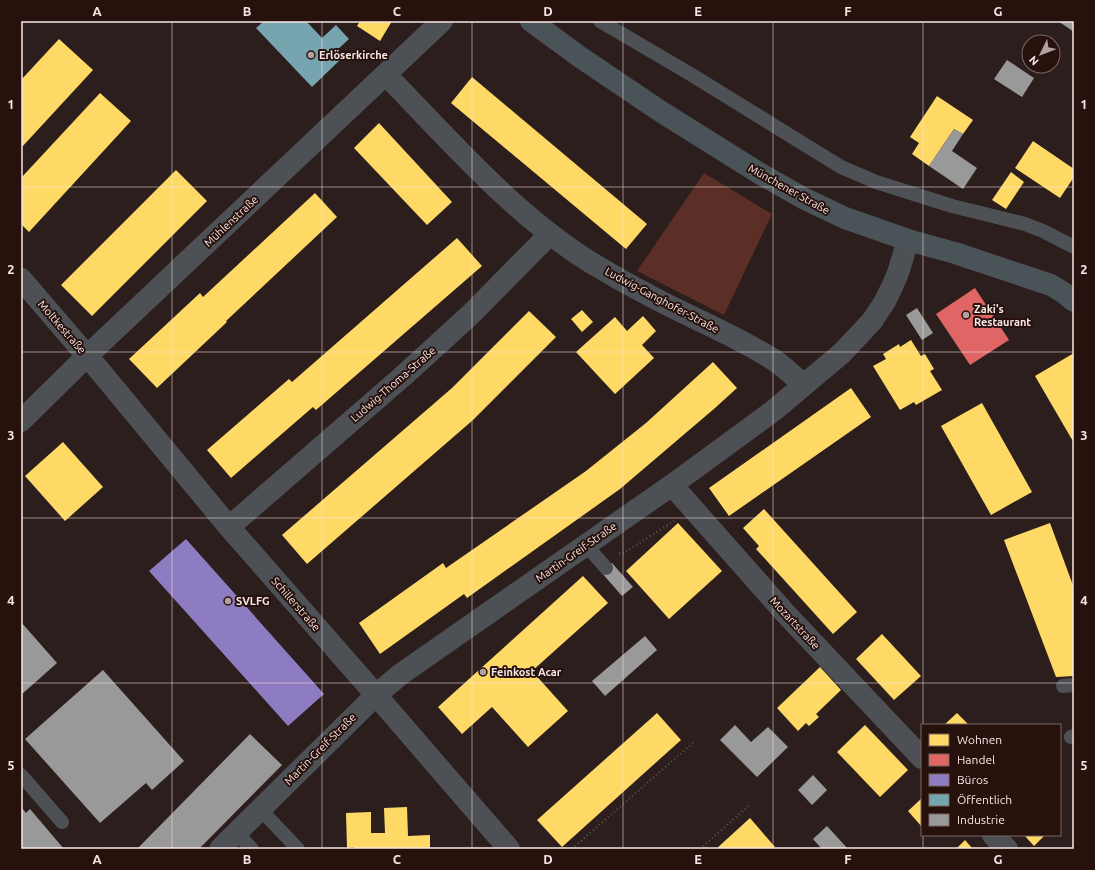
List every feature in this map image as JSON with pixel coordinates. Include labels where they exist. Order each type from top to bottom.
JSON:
[{"type":"street","name":"Mühlenstraße","points":[[21,421],[87,356],[442,21]]},
{"type":"street","name":"Münchener Straße","points":[[531,21],[580,57],[654,107],[759,173],[803,198],[845,218],[908,240],[954,253],[1051,285],[1074,300]]},
{"type":"street","name":"Ludwig-Ganghofer-Straße","points":[[386,74],[486,178],[522,212],[550,234],[590,261],[643,292],[770,357],[804,385]]},
{"type":"street","name":"Ludwig-Thoma-Straße","points":[[228,527],[402,377],[459,325],[550,234]]},
{"type":"street","name":"Martin-Greif-Straße","points":[[220,849],[376,694],[401,674],[590,550],[672,485],[773,411],[842,353],[872,321],[892,287],[908,240]]},
{"type":"street","name":"Moltkestraße","points":[[21,279],[87,356]]},
{"type":"street","name":"Schillerstraße","points":[[87,356],[228,527],[376,694],[509,849]]},
{"type":"street","name":"Mozartstraße","points":[[672,485],[786,613],[921,757]]},
{"type":"street","points":[[995,836],[1006,849]]},
{"type":"lane","points":[[600,21],[692,75],[841,167],[876,182],[952,206],[1025,224],[1043,231],[1074,247]]},
{"type":"lane","points":[[590,550],[606,568]]},
{"type":"lane","points":[[21,775],[62,822]]},
{"type":"lane","points":[[260,809],[298,849]]},
{"type":"lane","points":[[237,833],[252,849]]},
{"type":"path","points":[[590,550],[601,548],[622,554],[693,509]]},
{"type":"path","points":[[572,849],[696,741]]},
{"type":"path","points":[[700,849],[751,804]]},
{"type":"shaded area","points":[[704,173],[772,214],[724,315],[637,271]]},
{"type":"building: Wohnen","points":[[360,21],[392,21],[380,41],[357,26]]},
{"type":"building: Wohnen","points":[[59,39],[93,70],[21,148],[21,80]]},
{"type":"building: Wohnen","points":[[472,77],[647,224],[626,249],[451,103]]},
{"type":"building: Wohnen","points":[[100,93],[131,121],[29,232],[21,224],[21,178]]},
{"type":"building: Wohnen","points":[[937,96],[973,120],[963,134],[954,129],[929,166],[912,154],[919,143],[910,137]]},
{"type":"building: Wohnen","points":[[379,123],[452,202],[427,225],[354,148]]},
{"type":"building: Wohnen","points":[[1033,141],[1074,169],[1074,177],[1060,198],[1015,168]]},
{"type":"building: Wohnen","points":[[176,170],[207,201],[92,316],[61,285]]},
{"type":"building: Wohnen","points":[[1011,172],[1024,182],[1006,209],[992,200]]},
{"type":"building: Wohnen","points":[[315,193],[337,217],[157,388],[129,359],[200,293],[203,297]]},
{"type":"building: Wohnen","points":[[457,238],[482,266],[316,410],[313,407],[231,478],[207,450],[289,379],[292,382]]},
{"type":"building: Wohnen","points":[[582,310],[593,322],[582,332],[571,319]]},
{"type":"building: Wohnen","points":[[529,311],[556,337],[473,420],[307,564],[282,535],[452,388]]},
{"type":"building: Wohnen","points":[[643,316],[656,331],[642,345],[654,358],[615,394],[576,352],[615,317],[627,331]]},
{"type":"building: Wohnen","points":[[911,340],[921,356],[925,354],[934,369],[930,371],[942,390],[916,405],[914,402],[900,410],[873,366],[886,359],[883,354],[899,344],[900,347]]},
{"type":"building: Wohnen","points":[[1074,353],[1074,443],[1035,376]]},
{"type":"building: Wohnen","points":[[713,362],[737,388],[715,408],[620,489],[467,598],[464,594],[380,654],[359,623],[443,563],[446,568],[586,471],[646,423]]},
{"type":"building: Wohnen","points":[[851,388],[871,417],[729,516],[709,488]]},
{"type":"building: Wohnen","points":[[982,403],[1032,492],[991,515],[941,426]]},
{"type":"building: Wohnen","points":[[63,442],[103,487],[65,521],[25,476]]},
{"type":"building: Wohnen","points":[[764,509],[857,612],[833,634],[756,549],[759,546],[743,528]]},
{"type":"building: Wohnen","points":[[678,523],[722,571],[669,619],[626,571]]},
{"type":"building: Wohnen","points":[[1050,523],[1074,588],[1074,676],[1056,677],[1004,540]]},
{"type":"building: Wohnen","points":[[583,576],[608,603],[532,671],[568,711],[528,747],[492,707],[462,734],[438,707]]},
{"type":"building: Wohnen","points":[[882,634],[921,676],[894,700],[856,659]]},
{"type":"building: Wohnen","points":[[820,667],[841,690],[816,714],[819,717],[809,726],[806,723],[798,731],[777,708]]},
{"type":"building: Wohnen","points":[[657,713],[681,740],[562,847],[537,820]]},
{"type":"building: Wohnen","points":[[957,713],[968,724],[945,724]]},
{"type":"building: Wohnen","points":[[865,725],[908,770],[880,797],[837,752]]},
{"type":"building: Wohnen","points":[[921,799],[921,826],[908,811]]},
{"type":"building: Wohnen","points":[[407,807],[408,836],[430,835],[430,849],[347,848],[346,813],[371,812],[371,833],[385,833],[384,808]]},
{"type":"building: Wohnen","points":[[750,818],[775,847],[772,849],[716,849]]},
{"type":"building: Wohnen","points":[[1025,836],[1044,836],[1034,846]]},
{"type":"building: Wohnen","points":[[965,840],[972,848],[956,849]]},
{"type":"building: Handel","points":[[975,288],[1009,340],[970,365],[936,314]]},
{"type":"building: Büros","points":[[186,539],[324,694],[288,726],[149,571]]},
{"type":"building: Öffentlich","name":"Erlöserkirche","points":[[262,21],[306,21],[322,38],[336,25],[349,39],[336,51],[342,58],[312,87],[256,28],[263,22]]},
{"type":"building: Industrie","points":[[1058,21],[1074,21],[1074,32]]},
{"type":"building: Industrie","points":[[1007,60],[1021,69],[1021,74],[1028,74],[1034,78],[1022,97],[994,79]]},
{"type":"building: Industrie","points":[[954,129],[963,134],[952,151],[977,168],[963,189],[929,166]]},
{"type":"building: Industrie","points":[[917,308],[933,333],[922,340],[906,315]]},
{"type":"building: Industrie","points":[[612,563],[633,587],[622,596],[601,572]]},
{"type":"building: Industrie","points":[[21,622],[57,663],[21,695]]},
{"type":"building: Industrie","points":[[645,636],[657,650],[605,696],[592,681]]},
{"type":"building: Industrie","points":[[103,670],[184,761],[152,790],[146,783],[100,823],[25,739]]},
{"type":"building: Industrie","points":[[735,725],[751,742],[768,727],[788,747],[757,777],[720,740]]},
{"type":"building: Industrie","points":[[250,734],[282,765],[199,849],[137,849]]},
{"type":"building: Industrie","points":[[813,775],[827,790],[812,805],[798,790]]},
{"type":"building: Industrie","points":[[21,807],[26,813],[30,809],[64,849],[21,849]]},
{"type":"building: Industrie","points":[[827,826],[848,849],[822,849],[813,839]]},
{"type":"place","name":"Erlöserkirche","points":[[311,55]]},
{"type":"place","name":"Zaki's Restaurant","points":[[966,315]]},
{"type":"place","name":"SVLFG","points":[[228,601]]},
{"type":"place","name":"Feinkost Acar","points":[[483,672]]}]
